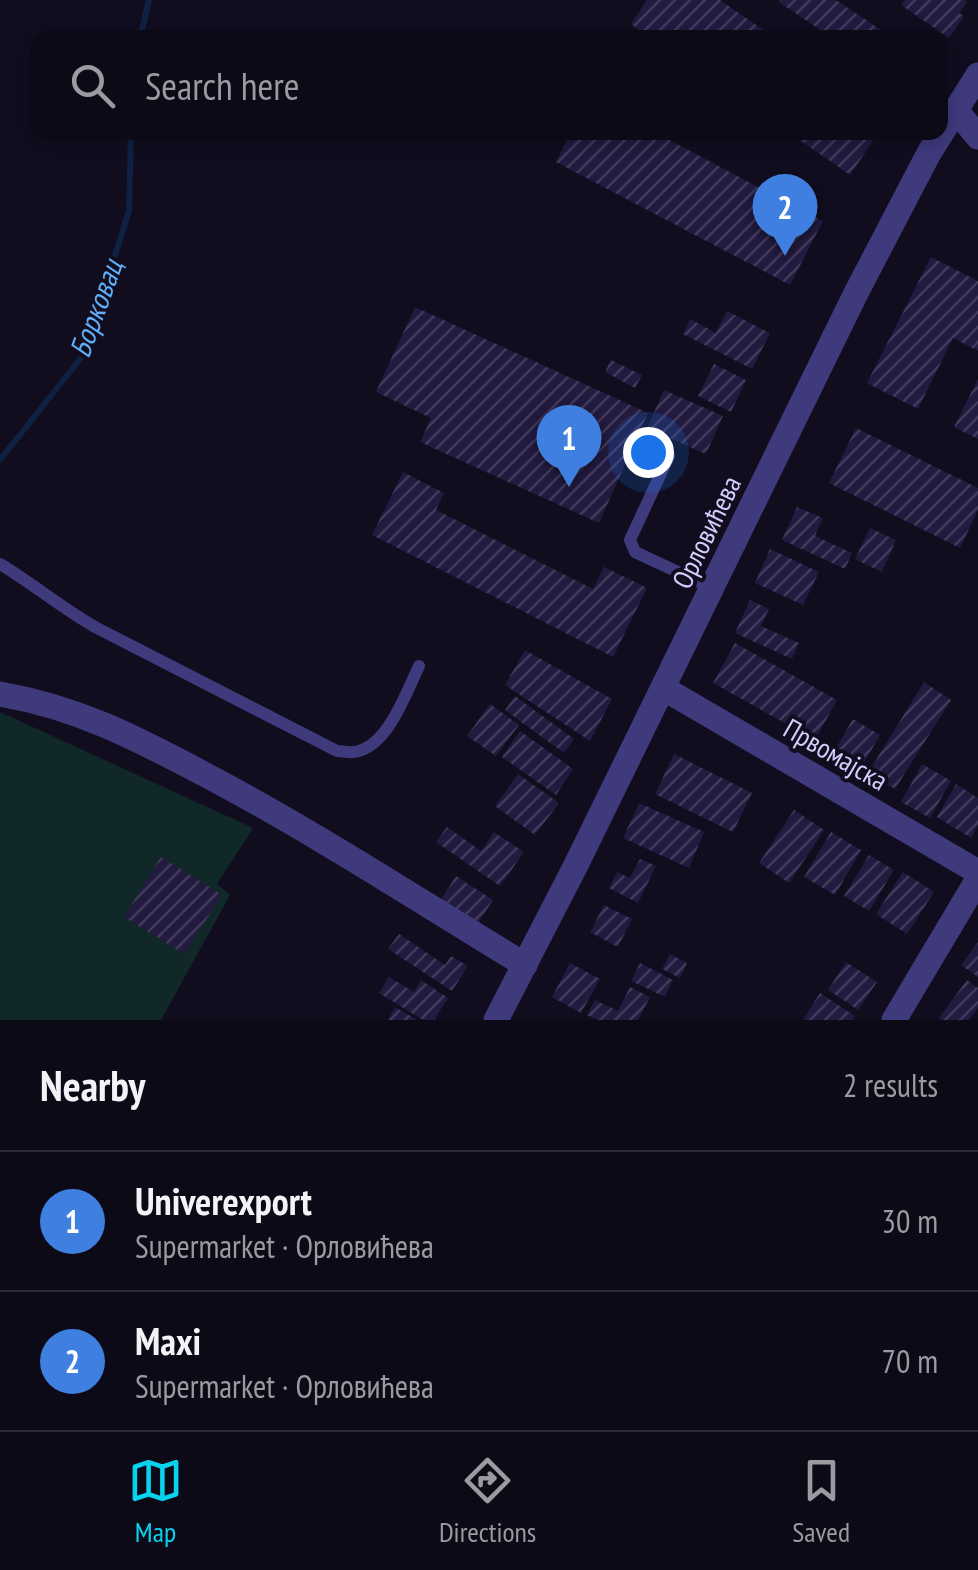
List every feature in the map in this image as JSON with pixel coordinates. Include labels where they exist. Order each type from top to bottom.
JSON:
[{"type":"street","name":"Орловићева","points":[[948,121],[978,75]]},
{"type":"street","points":[[955,109],[978,137]]},
{"type":"street","name":"Орловићева","points":[[496,1020],[856,293],[937,140]]},
{"type":"street","name":"Првомајска","points":[[663,688],[978,872]]},
{"type":"street","points":[[0,694],[56,706],[134,738],[262,805],[524,965]]},
{"type":"street","points":[[894,1020],[978,880]]},
{"type":"lane","points":[[668,456],[630,540],[635,552],[712,588]]},
{"type":"lane","points":[[0,564],[95,627],[337,751],[355,752],[374,745],[386,731],[419,666]]},
{"type":"green space","points":[[0,712],[253,828],[217,884],[230,895],[161,1020],[0,1020]]},
{"type":"building","points":[[647,0],[720,0],[763,30],[639,30],[631,24]]},
{"type":"building","points":[[836,0],[881,30],[820,30],[779,2]]},
{"type":"building","points":[[905,0],[967,2],[959,13],[964,16],[949,38],[948,30],[937,30],[901,5]]},
{"type":"building","points":[[567,140],[669,140],[823,221],[790,285],[556,162]]},
{"type":"building","points":[[800,140],[874,140],[850,175]]},
{"type":"building","points":[[931,257],[978,281],[978,351],[953,338],[918,409],[867,383]]},
{"type":"building","points":[[415,307],[648,413],[599,523],[420,442],[431,418],[376,392]]},
{"type":"building","points":[[727,311],[770,333],[752,369],[683,334],[690,319],[716,333]]},
{"type":"building","points":[[611,360],[642,375],[635,388],[605,372]]},
{"type":"building","points":[[714,364],[746,380],[731,412],[698,396]]},
{"type":"building","points":[[978,379],[978,439],[954,427]]},
{"type":"building","points":[[664,390],[723,416],[706,454],[647,428]]},
{"type":"building","points":[[856,428],[978,488],[978,510],[960,548],[829,483]]},
{"type":"building","points":[[403,472],[444,493],[436,510],[593,589],[604,567],[647,588],[613,657],[372,535]]},
{"type":"building","points":[[797,507],[823,518],[815,536],[852,553],[845,569],[782,540]]},
{"type":"building","points":[[870,528],[896,540],[882,572],[855,559]]},
{"type":"building","points":[[770,549],[819,572],[803,605],[755,583]]},
{"type":"building","points":[[750,600],[769,609],[761,626],[799,643],[792,659],[735,633]]},
{"type":"building","points":[[735,643],[837,700],[815,740],[713,683]]},
{"type":"building","points":[[525,650],[612,699],[590,741],[505,685]]},
{"type":"building","points":[[924,682],[951,700],[895,789],[868,773]]},
{"type":"building","points":[[515,696],[574,739],[564,753],[505,710]]},
{"type":"building","points":[[490,704],[519,725],[496,756],[467,736]]},
{"type":"building","points":[[853,719],[880,735],[859,771],[832,755]]},
{"type":"building","points":[[520,731],[573,769],[556,795],[502,757]]},
{"type":"building","points":[[674,754],[752,793],[733,832],[655,794]]},
{"type":"building","points":[[922,764],[951,781],[930,818],[901,802]]},
{"type":"building","points":[[518,774],[559,803],[535,835],[495,806]]},
{"type":"building","points":[[956,784],[978,798],[978,825],[971,838],[937,817]]},
{"type":"building","points":[[639,803],[704,832],[689,868],[623,838]]},
{"type":"building","points":[[794,810],[824,830],[789,883],[759,863]]},
{"type":"building","points":[[447,827],[481,851],[494,832],[524,852],[500,886],[436,842]]},
{"type":"building","points":[[831,832],[861,850],[835,895],[804,877]]},
{"type":"building","points":[[869,855],[894,870],[869,911],[844,896]]},
{"type":"building","points":[[161,857],[222,895],[184,954],[124,917]]},
{"type":"building","points":[[640,859],[656,866],[638,903],[609,888],[617,872],[630,878]]},
{"type":"building","points":[[903,872],[934,892],[907,934],[876,914]]},
{"type":"building","points":[[456,876],[493,900],[475,928],[438,904]]},
{"type":"building","points":[[604,905],[632,919],[618,947],[590,932]]},
{"type":"building","points":[[399,934],[445,965],[451,956],[468,966],[452,991],[388,949]]},
{"type":"building","points":[[978,942],[978,977],[961,965]]},
{"type":"building","points":[[670,954],[687,963],[680,978],[662,969]]},
{"type":"building","points":[[846,962],[877,982],[858,1010],[828,990]]},
{"type":"building","points":[[570,963],[600,979],[581,1013],[552,997]]},
{"type":"building","points":[[640,963],[673,980],[665,997],[631,981]]},
{"type":"building","points":[[389,977],[414,992],[421,980],[448,998],[434,1020],[423,1020],[379,993]]},
{"type":"building","points":[[967,980],[978,988],[978,1008],[969,1020],[939,1018]]},
{"type":"building","points":[[630,987],[650,997],[638,1020],[598,1020],[587,1015],[595,1000],[618,1011]]},
{"type":"building","points":[[820,993],[855,1016],[853,1020],[803,1020]]},
{"type":"building","points":[[395,1007],[417,1020],[388,1020]]},
{"type":"waterway","name":"Борковац","points":[[142,30],[149,0]]},
{"type":"waterway","name":"Борковац","points":[[0,460],[84,354],[129,211],[131,140]]},
{"type":"place","name":"Maxi","points":[[785,256]]},
{"type":"place","name":"Univerexport","points":[[569,487]]}]
